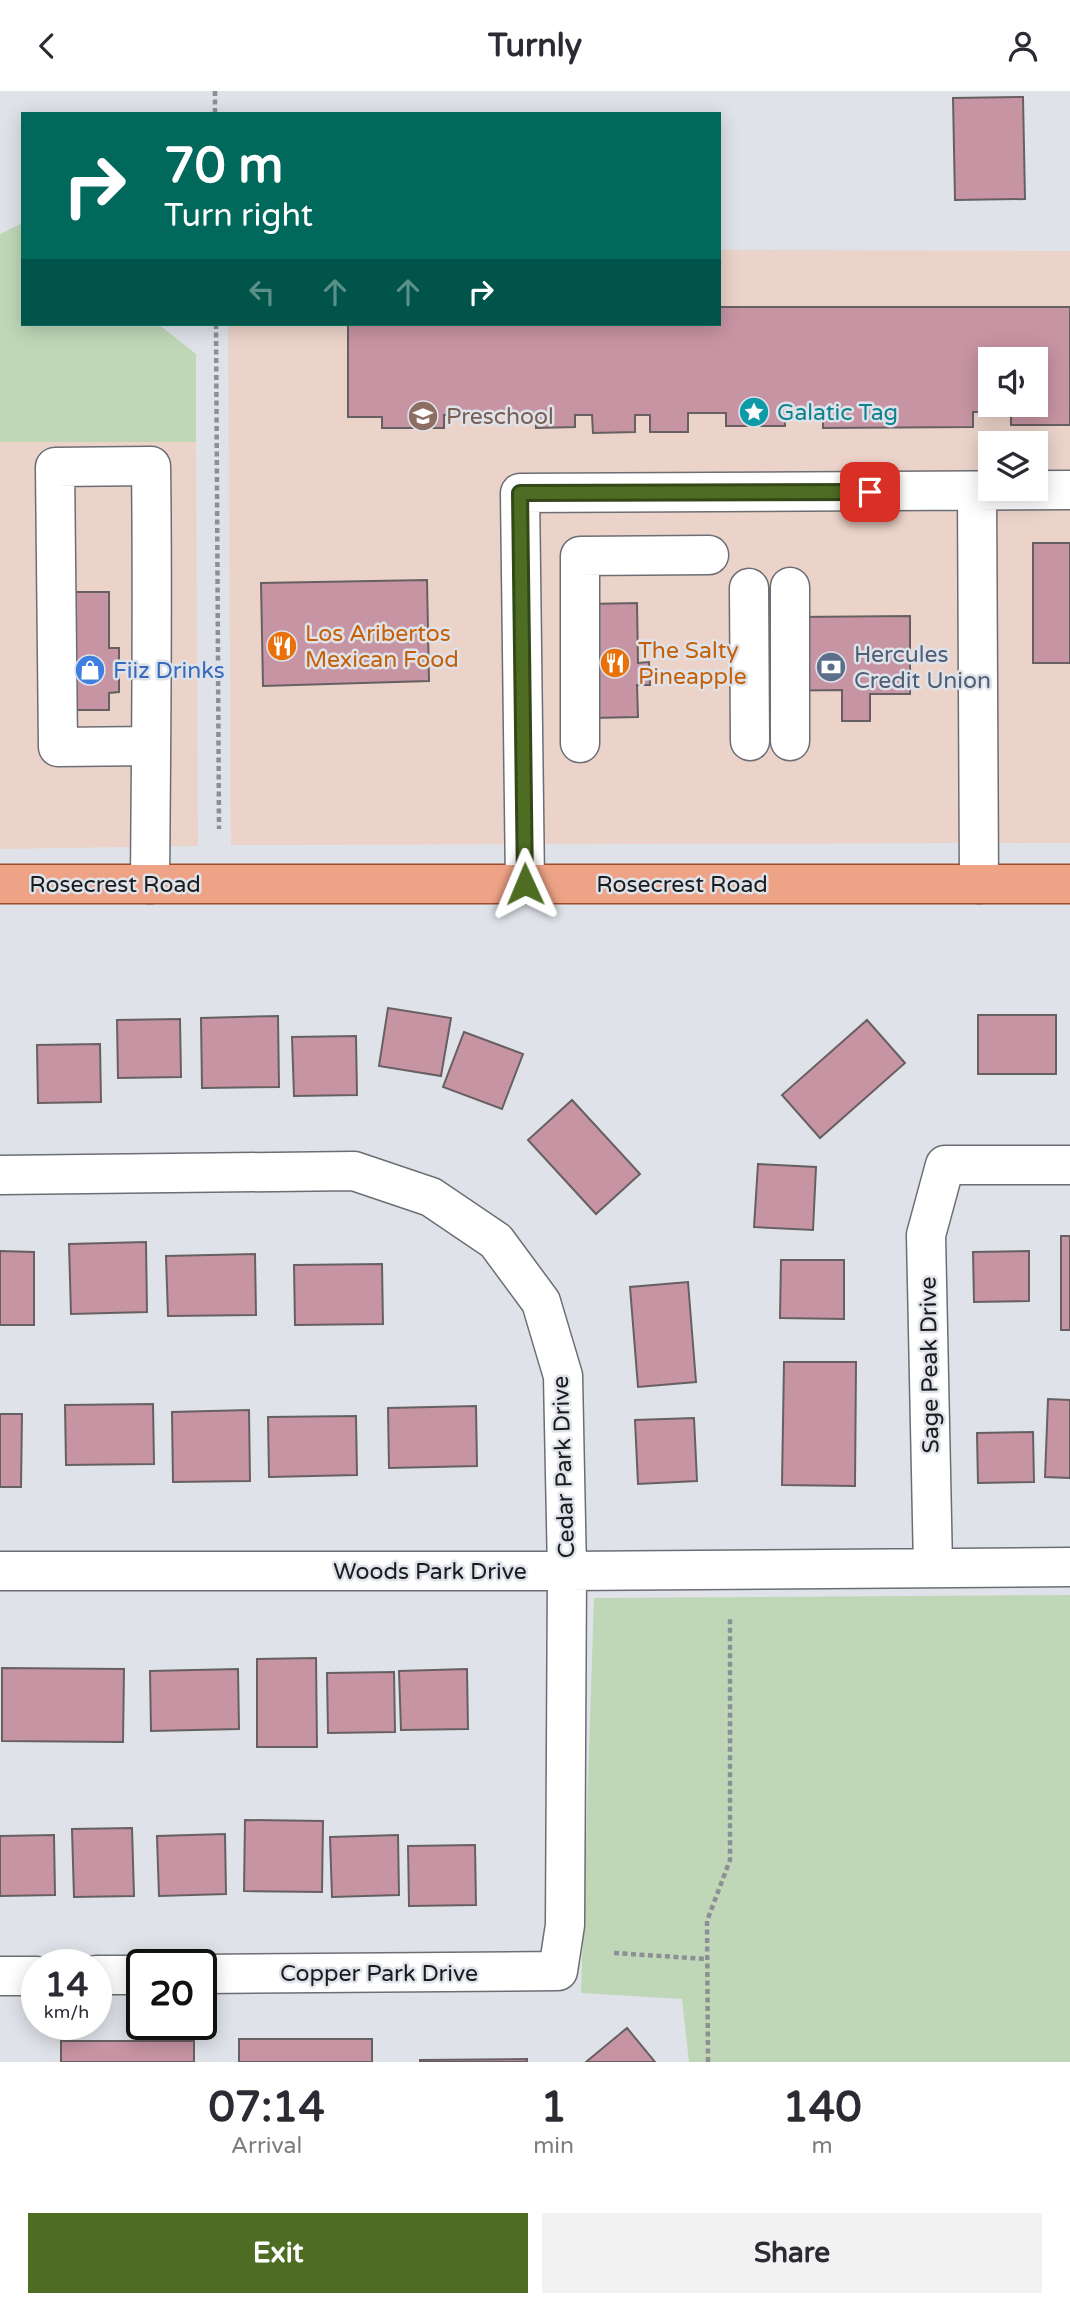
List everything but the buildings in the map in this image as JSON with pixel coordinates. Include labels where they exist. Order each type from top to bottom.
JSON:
[{"type":"main road","name":"Rosecrest Road","points":[[0,884],[1070,884]]},
{"type":"street","points":[[150,884],[151,746],[152,466],[55,467],[58,747],[151,746]]},
{"type":"street","points":[[525,884],[520,493],[1070,490]]},
{"type":"street","points":[[977,491],[979,884]]},
{"type":"street","points":[[580,743],[580,556],[709,555]]},
{"type":"street","points":[[770,588],[770,741]]},
{"type":"street","name":"Sage Peak Drive","points":[[933,1567],[926,1235],[945,1165],[1070,1165]]},
{"type":"street","name":"Cedar Park Drive","points":[[0,1175],[354,1171],[431,1197],[496,1241],[541,1302],[563,1376],[566,1571],[565,1925],[558,1972]]},
{"type":"street","name":"Woods Park Drive","points":[[0,1571],[566,1571],[1070,1567]]},
{"type":"street","name":"Copper Park Drive","points":[[217,1975],[558,1972]]},
{"type":"street","points":[[0,1976],[21,1976]]},
{"type":"path","points":[[215,91],[215,112]]},
{"type":"path","points":[[216,326],[219,829]]},
{"type":"path","points":[[708,2062],[707,1921],[730,1860],[730,1617]]},
{"type":"path","points":[[614,1953],[708,1959]]},
{"type":"shaded area","points":[[721,250],[1070,251],[1070,843],[231,845],[228,326],[721,326]]},
{"type":"shaded area","points":[[0,442],[196,442],[198,846],[0,849]]},
{"type":"green space","points":[[21,224],[21,326],[161,326],[196,354],[196,442],[0,442],[0,234]]},
{"type":"green space","points":[[1070,1595],[1070,2062],[689,2062],[682,1999],[581,1993],[594,1598]]},
{"type":"place","name":"Galatic Tag","points":[[754,412]]},
{"type":"place","name":"Preschool","points":[[423,416]]},
{"type":"place","name":"Los Aribertos Mexican Food","points":[[282,646]]},
{"type":"place","name":"The Salty Pineapple","points":[[615,663]]},
{"type":"place","name":"Hercules Credit Union","points":[[831,667]]},
{"type":"place","name":"Fiiz Drinks","points":[[90,670]]},
{"type":"route","points":[[525,884],[520,493],[870,492]]}]
